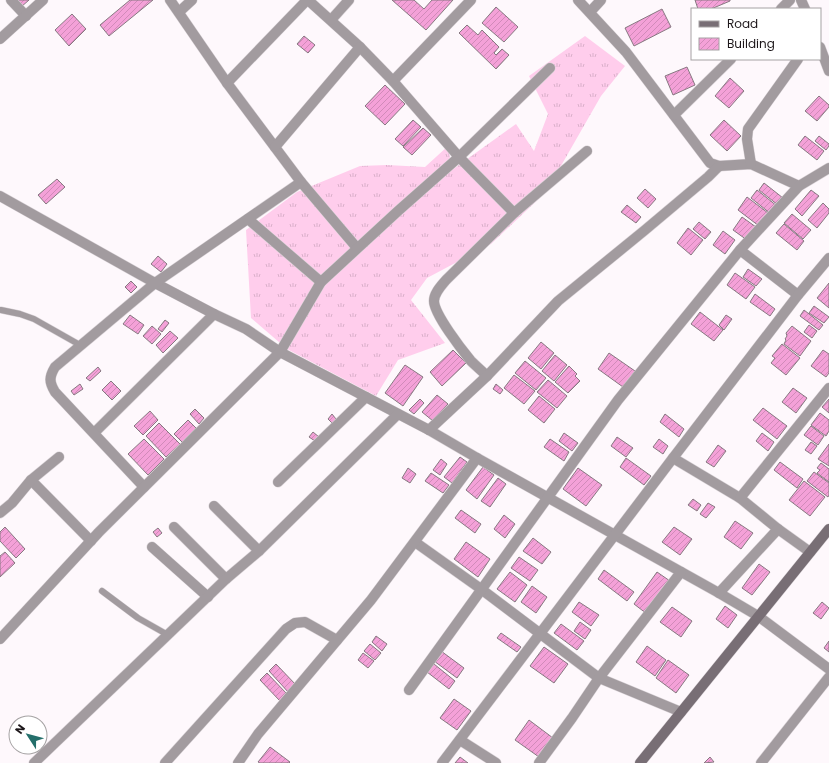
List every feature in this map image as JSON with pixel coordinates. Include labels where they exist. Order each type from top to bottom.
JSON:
[{"type":"street","points":[[11,0],[26,16]]},
{"type":"street","points":[[0,39],[44,0]]},
{"type":"street","points":[[170,0],[227,83],[301,182],[357,248]]},
{"type":"street","points":[[179,12],[192,0]]},
{"type":"street","points":[[227,83],[308,0],[360,47],[393,80],[459,157],[514,213]]},
{"type":"street","points":[[331,20],[349,0]]},
{"type":"street","points":[[393,80],[471,0]]},
{"type":"street","points":[[578,0],[626,52],[710,163],[719,166],[751,164],[799,186]]},
{"type":"street","points":[[590,12],[601,0]]},
{"type":"street","points":[[782,8],[790,0]]},
{"type":"street","points":[[275,147],[360,47]]},
{"type":"street","points":[[821,50],[829,70]]},
{"type":"street","points":[[674,115],[730,60]]},
{"type":"street","points":[[751,164],[747,139],[748,129],[797,60]]},
{"type":"street","points":[[0,639],[91,540],[280,352],[321,282],[459,157],[550,68]]},
{"type":"street","points":[[487,376],[463,351],[436,311],[434,300],[438,290],[446,280],[514,213],[587,151]]},
{"type":"street","points":[[429,430],[487,376],[558,301],[646,230],[719,166]]},
{"type":"street","points":[[409,690],[618,400],[740,250],[799,186],[829,168]]},
{"type":"street","points":[[144,487],[55,392],[50,385],[51,374],[55,367],[155,283],[301,182]]},
{"type":"street","points":[[0,196],[155,283],[246,329],[280,352],[429,430],[615,536],[719,593],[758,616],[829,669]]},
{"type":"street","points":[[248,219],[321,282]]},
{"type":"street","points":[[740,250],[798,295]]},
{"type":"street","points":[[442,763],[673,458],[798,295],[829,258]]},
{"type":"street","points":[[94,433],[214,314]]},
{"type":"street","points":[[740,498],[829,388]]},
{"type":"street","points":[[278,482],[366,397]]},
{"type":"street","points":[[34,763],[226,579],[259,551],[398,414]]},
{"type":"street","points":[[0,513],[12,503],[31,480],[60,457]]},
{"type":"street","points":[[238,763],[258,734],[371,600],[477,458]]},
{"type":"street","points":[[673,458],[740,498],[778,529],[810,552]]},
{"type":"street","points":[[31,480],[91,540]]},
{"type":"street","points":[[214,506],[259,551]]},
{"type":"street","points":[[174,527],[226,579]]},
{"type":"street","points":[[719,593],[778,529]]},
{"type":"street","points":[[640,763],[829,529]]},
{"type":"street","points":[[415,542],[481,589],[599,678],[681,712]]},
{"type":"street","points":[[152,547],[208,597]]},
{"type":"street","points":[[539,763],[599,678],[681,572]]},
{"type":"street","points":[[166,763],[286,629],[295,623],[305,622],[338,640]]},
{"type":"street","points":[[761,763],[829,677]]},
{"type":"street","points":[[460,740],[496,763]]},
{"type":"lane","points":[[1,310],[20,314],[39,321],[80,346]]},
{"type":"lane","points":[[102,591],[138,618],[168,635]]},
{"type":"green space","points":[[585,36],[625,66],[601,96],[546,192],[491,244],[427,278],[411,300],[445,343],[398,360],[376,396],[287,349],[251,318],[246,230],[297,192],[360,166],[387,165],[425,167],[448,146],[452,170],[516,124],[534,151],[548,114],[529,76]]},
{"type":"building","points":[[15,0],[29,0],[21,7]]},
{"type":"building","points":[[130,0],[153,0],[109,36],[100,25]]},
{"type":"building","points":[[392,0],[414,0],[424,9],[432,0],[453,0],[426,30]]},
{"type":"building","points":[[695,0],[730,0],[713,8],[698,8]]},
{"type":"building","points":[[496,7],[518,27],[504,42],[482,23]]},
{"type":"building","points":[[662,9],[671,27],[634,46],[625,28]]},
{"type":"building","points":[[72,14],[86,29],[69,46],[55,30]]},
{"type":"building","points":[[467,25],[478,35],[482,30],[499,47],[494,53],[496,55],[502,49],[509,55],[496,69],[459,33]]},
{"type":"building","points":[[304,36],[315,45],[308,53],[297,44]]},
{"type":"building","points":[[687,67],[695,85],[673,95],[665,76]]},
{"type":"building","points":[[730,78],[744,91],[729,108],[715,96]]},
{"type":"building","points":[[385,85],[405,104],[385,125],[365,106]]},
{"type":"building","points":[[819,96],[829,105],[829,107],[817,121],[805,111]]},
{"type":"building","points":[[413,120],[421,127],[403,146],[395,139]]},
{"type":"building","points":[[724,120],[741,136],[727,151],[710,135]]},
{"type":"building","points":[[423,128],[431,135],[412,155],[403,147]]},
{"type":"building","points":[[805,136],[824,151],[817,160],[798,145]]},
{"type":"building","points":[[819,136],[829,144],[826,150],[815,141]]},
{"type":"building","points":[[57,179],[65,187],[46,204],[38,195]]},
{"type":"building","points":[[764,183],[783,198],[778,205],[759,190]]},
{"type":"building","points":[[645,189],[656,199],[648,208],[637,198]]},
{"type":"building","points":[[757,190],[777,206],[771,214],[751,198]]},
{"type":"building","points":[[811,190],[819,196],[802,216],[795,209]]},
{"type":"building","points":[[747,197],[768,213],[759,226],[738,210]]},
{"type":"building","points":[[823,203],[829,209],[829,213],[817,228],[808,220]]},
{"type":"building","points":[[627,205],[641,217],[636,223],[621,212]]},
{"type":"building","points":[[792,214],[811,230],[803,239],[784,223]]},
{"type":"building","points":[[742,217],[756,227],[747,240],[733,230]]},
{"type":"building","points":[[699,222],[711,232],[705,239],[693,229]]},
{"type":"building","points":[[784,224],[804,241],[797,250],[776,233]]},
{"type":"building","points":[[688,228],[703,240],[691,255],[677,243]]},
{"type":"building","points":[[723,231],[735,240],[725,254],[713,245]]},
{"type":"building","points":[[158,256],[167,264],[161,272],[151,264]]},
{"type":"building","points":[[748,269],[762,279],[756,286],[743,277]]},
{"type":"building","points":[[735,273],[755,287],[746,299],[727,285]]},
{"type":"building","points":[[131,281],[137,287],[131,293],[125,287]]},
{"type":"building","points":[[829,283],[829,308],[817,298]]},
{"type":"building","points":[[755,294],[775,309],[770,316],[750,302]]},
{"type":"building","points":[[814,306],[829,317],[824,323],[809,313]]},
{"type":"building","points":[[804,310],[823,325],[819,330],[800,316]]},
{"type":"building","points":[[700,312],[723,330],[714,341],[691,324]]},
{"type":"building","points":[[130,315],[144,325],[138,334],[123,324]]},
{"type":"building","points":[[726,315],[732,319],[724,330],[719,325]]},
{"type":"building","points":[[165,320],[169,323],[162,332],[158,329]]},
{"type":"building","points":[[809,325],[817,331],[812,338],[804,332]]},
{"type":"building","points":[[152,326],[161,334],[152,344],[143,336]]},
{"type":"building","points":[[792,326],[811,341],[800,356],[784,344],[787,336],[786,333]]},
{"type":"building","points":[[170,331],[178,338],[163,353],[156,345]]},
{"type":"building","points":[[541,342],[554,353],[541,369],[528,358]]},
{"type":"building","points":[[782,344],[800,358],[786,375],[771,363],[775,358],[772,356]]},
{"type":"building","points":[[453,350],[466,363],[442,386],[430,372]]},
{"type":"building","points":[[823,350],[829,354],[829,373],[826,377],[811,366]]},
{"type":"building","points":[[609,353],[635,371],[623,387],[598,369]]},
{"type":"building","points":[[555,355],[567,365],[554,381],[542,371]]},
{"type":"building","points":[[525,361],[546,378],[536,390],[515,373]]},
{"type":"building","points":[[405,365],[423,377],[403,406],[385,393]]},
{"type":"building","points":[[569,366],[577,374],[575,376],[580,381],[568,393],[555,382]]},
{"type":"building","points":[[98,367],[101,371],[90,381],[86,378]]},
{"type":"building","points":[[514,375],[535,391],[524,404],[504,388]]},
{"type":"building","points":[[548,380],[567,396],[557,408],[537,392]]},
{"type":"building","points":[[111,381],[121,391],[112,400],[102,390]]},
{"type":"building","points":[[80,384],[83,389],[74,395],[71,391]]},
{"type":"building","points":[[496,384],[503,390],[500,394],[493,389]]},
{"type":"building","points":[[793,388],[807,398],[796,413],[782,402]]},
{"type":"building","points":[[437,395],[448,404],[433,421],[422,412]]},
{"type":"building","points":[[539,396],[555,409],[544,423],[528,410]]},
{"type":"building","points":[[420,399],[424,403],[414,414],[409,410]]},
{"type":"building","points":[[829,399],[829,413],[822,407]]},
{"type":"building","points":[[763,408],[787,426],[777,439],[753,420]]},
{"type":"building","points":[[195,409],[204,418],[199,424],[190,414]]},
{"type":"building","points":[[150,411],[158,420],[143,435],[134,426]]},
{"type":"building","points":[[820,413],[829,420],[829,431],[826,436],[811,425]]},
{"type":"building","points":[[332,414],[336,419],[332,423],[328,419]]},
{"type":"building","points":[[665,414],[684,429],[679,437],[660,422]]},
{"type":"building","points":[[188,420],[196,428],[182,442],[174,434]]},
{"type":"building","points":[[159,423],[180,444],[166,457],[146,436]]},
{"type":"building","points":[[811,426],[824,436],[818,445],[804,435]]},
{"type":"building","points":[[313,432],[319,437],[315,441],[309,437]]},
{"type":"building","points":[[564,433],[578,443],[572,451],[559,441]]},
{"type":"building","points":[[762,433],[774,442],[768,451],[756,441]]},
{"type":"building","points":[[617,437],[633,448],[626,457],[611,446]]},
{"type":"building","points":[[144,439],[164,459],[148,475],[128,454]]},
{"type":"building","points":[[550,439],[569,452],[564,461],[544,447]]},
{"type":"building","points":[[659,439],[668,446],[663,454],[653,447]]},
{"type":"building","points":[[811,442],[817,446],[811,454],[805,450]]},
{"type":"building","points":[[829,444],[829,466],[818,459]]},
{"type":"building","points":[[718,445],[726,451],[714,467],[706,462]]},
{"type":"building","points":[[460,457],[467,462],[452,483],[444,477]]},
{"type":"building","points":[[626,458],[651,476],[644,485],[620,467]]},
{"type":"building","points":[[441,459],[447,464],[440,475],[433,470]]},
{"type":"building","points":[[780,462],[803,479],[797,488],[774,470]]},
{"type":"building","points":[[821,463],[829,469],[829,482],[817,473],[820,470],[817,468]]},
{"type":"building","points":[[483,467],[494,475],[477,499],[466,490]]},
{"type":"building","points":[[408,468],[416,474],[410,483],[402,478]]},
{"type":"building","points":[[578,468],[602,485],[586,506],[563,489]]},
{"type":"building","points":[[814,472],[829,483],[828,497],[807,481]]},
{"type":"building","points":[[431,473],[449,485],[443,493],[425,481]]},
{"type":"building","points":[[498,478],[506,484],[490,507],[481,501]]},
{"type":"building","points":[[804,481],[825,497],[810,516],[789,500]]},
{"type":"building","points":[[693,499],[701,505],[697,511],[688,505]]},
{"type":"building","points":[[708,503],[715,507],[706,518],[700,514]]},
{"type":"building","points":[[461,510],[481,524],[475,533],[455,518]]},
{"type":"building","points":[[504,515],[515,524],[505,538],[494,529]]},
{"type":"building","points":[[735,521],[753,533],[741,549],[724,537]]},
{"type":"building","points":[[5,527],[25,549],[16,558],[0,541],[0,532]]},
{"type":"building","points":[[674,527],[692,539],[680,555],[662,542]]},
{"type":"building","points":[[158,528],[162,533],[157,537],[153,532]]},
{"type":"building","points":[[533,538],[551,552],[542,564],[523,551]]},
{"type":"building","points":[[466,542],[490,559],[478,577],[454,559]]},
{"type":"building","points":[[5,552],[15,563],[0,577],[0,556]]},
{"type":"building","points":[[519,557],[538,570],[530,581],[511,568]]},
{"type":"building","points":[[759,564],[770,572],[752,595],[742,588]]},
{"type":"building","points":[[604,570],[634,592],[627,601],[598,579]]},
{"type":"building","points":[[510,572],[527,585],[515,602],[497,589]]},
{"type":"building","points":[[657,572],[670,581],[647,614],[634,604]]},
{"type":"building","points":[[532,586],[547,597],[536,613],[521,602]]},
{"type":"building","points":[[579,602],[599,615],[591,626],[572,612]]},
{"type":"building","points":[[822,602],[829,608],[821,619],[813,613]]},
{"type":"building","points":[[725,606],[737,615],[728,628],[716,619]]},
{"type":"building","points":[[672,607],[692,621],[681,637],[660,622]]},
{"type":"building","points":[[580,622],[591,630],[585,639],[574,631]]},
{"type":"building","points":[[561,624],[584,641],[577,650],[554,633]]},
{"type":"building","points":[[501,633],[521,647],[517,652],[497,638]]},
{"type":"building","points":[[376,636],[387,644],[382,651],[372,642]]},
{"type":"building","points":[[829,641],[829,652],[824,648]]},
{"type":"building","points":[[370,644],[381,653],[375,660],[364,651]]},
{"type":"building","points":[[647,646],[666,660],[655,676],[636,662]]},
{"type":"building","points":[[544,647],[568,664],[554,683],[530,666]]},
{"type":"building","points":[[441,651],[464,668],[457,678],[434,661]]},
{"type":"building","points":[[363,653],[374,661],[368,668],[358,660]]},
{"type":"building","points":[[668,660],[689,675],[676,693],[656,678]]},
{"type":"building","points":[[276,664],[297,686],[289,693],[269,671]]},
{"type":"building","points":[[434,664],[455,681],[449,689],[427,672]]},
{"type":"building","points":[[267,673],[287,694],[280,701],[260,680]]},
{"type":"building","points":[[454,699],[471,711],[457,730],[440,718]]},
{"type":"building","points":[[529,720],[553,738],[539,757],[515,740]]},
{"type":"building","points":[[270,747],[290,762],[258,762]]},
{"type":"building","points":[[460,757],[468,763],[455,763]]},
{"type":"building","points":[[710,757],[714,762],[704,763]]}]
